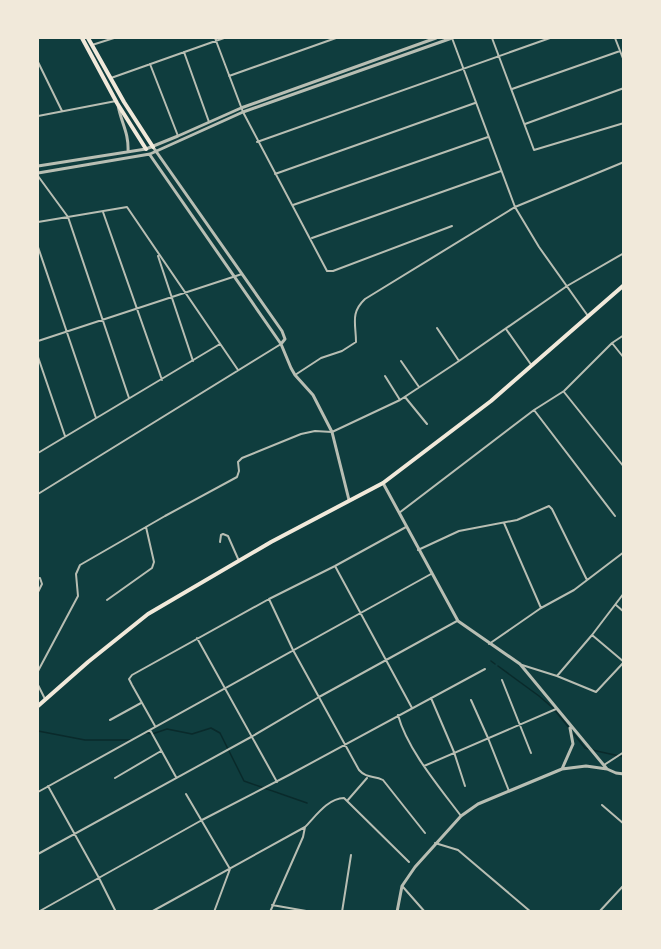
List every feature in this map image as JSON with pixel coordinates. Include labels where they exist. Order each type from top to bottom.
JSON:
[{"type":"main road","points":[[82,38],[117,102],[147,149]]},
{"type":"main road","points":[[88,38],[153,147]]},
{"type":"main road","points":[[38,706],[87,662],[148,614],[239,561],[383,483],[491,402],[624,285]]},
{"type":"street","points":[[92,45],[114,38]]},
{"type":"street","points":[[110,78],[224,38]]},
{"type":"street","points":[[229,76],[336,38]]},
{"type":"street","points":[[38,166],[147,149],[241,108],[436,38]]},
{"type":"street","points":[[129,398],[68,218],[38,175],[150,154],[243,112],[451,38],[515,207],[539,247],[588,316]]},
{"type":"street","points":[[492,38],[534,150],[624,123]]},
{"type":"street","points":[[257,142],[550,38]]},
{"type":"street","points":[[615,38],[624,61]]},
{"type":"street","points":[[216,39],[241,108],[257,142],[327,271],[333,271],[452,226]]},
{"type":"street","points":[[512,90],[620,51]]},
{"type":"street","points":[[184,52],[209,122]]},
{"type":"street","points":[[38,62],[63,111]]},
{"type":"street","points":[[150,64],[178,136]]},
{"type":"street","points":[[524,124],[624,88]]},
{"type":"street","points":[[38,116],[117,102],[129,141],[128,152]]},
{"type":"street","points":[[275,174],[475,103]]},
{"type":"street","points":[[292,206],[488,137]]},
{"type":"street","points":[[38,494],[281,344],[285,339],[153,147]]},
{"type":"street","points":[[147,149],[281,344],[295,375],[314,395],[332,432],[349,500]]},
{"type":"street","points":[[295,375],[321,358],[342,351],[356,342],[354,326],[357,308],[365,299],[515,207],[624,162]]},
{"type":"street","points":[[310,238],[501,171]]},
{"type":"street","points":[[38,222],[127,207],[238,370]]},
{"type":"street","points":[[103,212],[162,380]]},
{"type":"street","points":[[38,247],[96,418]]},
{"type":"street","points":[[156,251],[193,361]]},
{"type":"street","points":[[38,670],[78,596],[76,574],[80,565],[237,477],[238,462],[242,458],[301,434],[315,431],[332,432],[400,400],[567,286],[624,253]]},
{"type":"street","points":[[38,341],[242,274]]},
{"type":"street","points":[[437,328],[459,361]]},
{"type":"street","points":[[506,328],[532,366]]},
{"type":"street","points":[[399,513],[534,410],[564,391],[612,343],[624,335]]},
{"type":"street","points":[[612,343],[624,358]]},
{"type":"street","points":[[38,453],[220,344]]},
{"type":"street","points":[[38,357],[65,436]]},
{"type":"street","points":[[400,361],[419,387]]},
{"type":"street","points":[[385,376],[400,400]]},
{"type":"street","points":[[564,391],[624,467]]},
{"type":"street","points":[[405,397],[427,424]]},
{"type":"street","points":[[534,410],[615,516]]},
{"type":"street","points":[[383,483],[458,621],[489,644],[520,664],[598,692],[624,662],[592,635]]},
{"type":"street","points":[[418,550],[459,531],[517,520],[550,507],[587,580]]},
{"type":"street","points":[[504,523],[541,608]]},
{"type":"street","points":[[107,600],[154,566],[146,527]]},
{"type":"street","points":[[155,726],[132,685],[130,678],[135,673],[269,598],[335,566],[406,527]]},
{"type":"street","points":[[220,542],[221,535],[226,534],[239,561]]},
{"type":"street","points":[[489,644],[541,608],[574,590],[624,552]]},
{"type":"street","points":[[335,566],[412,708]]},
{"type":"street","points":[[38,792],[431,574]]},
{"type":"street","points":[[38,578],[42,584],[38,592]]},
{"type":"street","points":[[557,676],[624,593]]},
{"type":"street","points":[[269,598],[293,650],[359,770],[363,775],[383,780],[425,833]]},
{"type":"street","points":[[616,605],[624,612]]},
{"type":"street","points":[[38,854],[458,621]]},
{"type":"street","points":[[196,638],[276,782]]},
{"type":"street","points":[[520,664],[607,769]]},
{"type":"street","points":[[38,912],[202,820],[485,669]]},
{"type":"street","points":[[502,680],[531,753]]},
{"type":"street","points":[[38,685],[45,699]]},
{"type":"street","points":[[431,698],[454,752],[465,786]]},
{"type":"street","points":[[471,700],[509,791]]},
{"type":"street","points":[[110,720],[141,703]]},
{"type":"street","points":[[424,766],[558,708]]},
{"type":"street","points":[[398,716],[405,734],[424,766],[460,816]]},
{"type":"street","points":[[562,769],[573,744],[570,726]]},
{"type":"street","points":[[150,730],[176,777]]},
{"type":"street","points":[[115,778],[161,752]]},
{"type":"street","points":[[604,765],[624,752]]},
{"type":"street","points":[[397,912],[402,886],[415,867],[460,816],[478,804],[562,769],[586,766],[624,774]]},
{"type":"street","points":[[347,801],[368,777]]},
{"type":"street","points":[[48,786],[116,912]]},
{"type":"street","points":[[186,794],[230,869]]},
{"type":"street","points":[[151,912],[305,827],[319,812],[339,798],[344,798],[409,862]]},
{"type":"street","points":[[602,805],[624,824]]},
{"type":"street","points":[[270,912],[303,837],[305,827]]},
{"type":"street","points":[[435,843],[458,850],[531,912]]},
{"type":"street","points":[[342,912],[351,855]]},
{"type":"street","points":[[214,912],[230,869]]},
{"type":"street","points":[[599,912],[624,885]]},
{"type":"street","points":[[402,886],[425,912]]},
{"type":"street","points":[[272,905],[312,912]]},
{"type":"waterway","points":[[491,661],[495,664]]},
{"type":"waterway","points":[[498,666],[553,708],[570,729]]},
{"type":"waterway","points":[[147,733],[152,734],[167,729],[192,734],[211,728],[220,733],[244,781],[307,803]]},
{"type":"waterway","points":[[38,731],[85,740],[132,740]]},
{"type":"waterway","points":[[573,733],[588,749]]},
{"type":"waterway","points":[[592,750],[624,757]]}]
